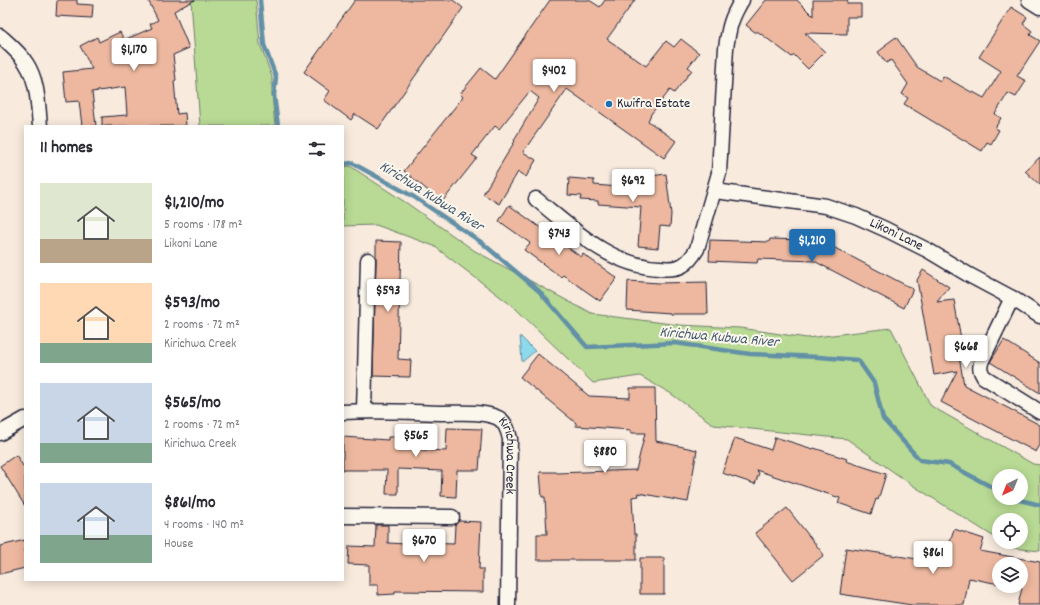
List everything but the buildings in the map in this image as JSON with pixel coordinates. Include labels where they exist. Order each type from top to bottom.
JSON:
[{"type":"street","points":[[536,199],[591,243],[622,260],[653,268],[670,269],[683,265],[691,258],[697,249],[719,173],[727,40],[732,16],[742,0]]},
{"type":"street","points":[[1030,0],[1040,7]]},
{"type":"street","points":[[0,36],[26,62],[33,78],[38,99],[40,125]]},
{"type":"street","name":"Likoni Lane","points":[[715,191],[826,206],[856,216],[928,251],[969,276],[1012,298],[1040,316]]},
{"type":"street","points":[[364,411],[368,260]]},
{"type":"street","points":[[1012,298],[982,360],[980,371],[984,377],[1040,412]]},
{"type":"street","name":"Kirichwa Creek","points":[[344,412],[364,411],[477,414],[497,417],[503,422],[510,439],[508,605]]},
{"type":"street","points":[[0,432],[24,420]]},
{"type":"street","points":[[344,516],[452,517]]},
{"type":"green space","points":[[191,0],[256,0],[260,44],[272,77],[275,125],[200,125]]},
{"type":"green space","points":[[350,166],[475,251],[592,314],[680,325],[740,328],[807,338],[891,328],[931,406],[1033,464],[1040,465],[1040,551],[1021,549],[1028,549],[1028,513],[992,513],[992,536],[909,483],[847,439],[714,425],[670,393],[640,376],[593,383],[515,308],[434,246],[376,225],[344,226],[344,167]]},
{"type":"water","points":[[520,336],[535,351],[522,362]]},
{"type":"waterway","name":"Kirichwa Kubwa River","points":[[260,0],[264,45],[276,77],[274,95],[278,125]]},
{"type":"waterway","name":"Kirichwa Kubwa River","points":[[344,164],[352,163],[414,197],[481,242],[539,291],[587,347],[675,343],[750,354],[858,360],[874,383],[883,419],[920,460],[949,464],[992,487]]},
{"type":"waterway","name":"Kirichwa Kubwa River","points":[[1028,502],[1040,505]]},
{"type":"place","name":"Kwifra Estate","points":[[609,104]]}]
